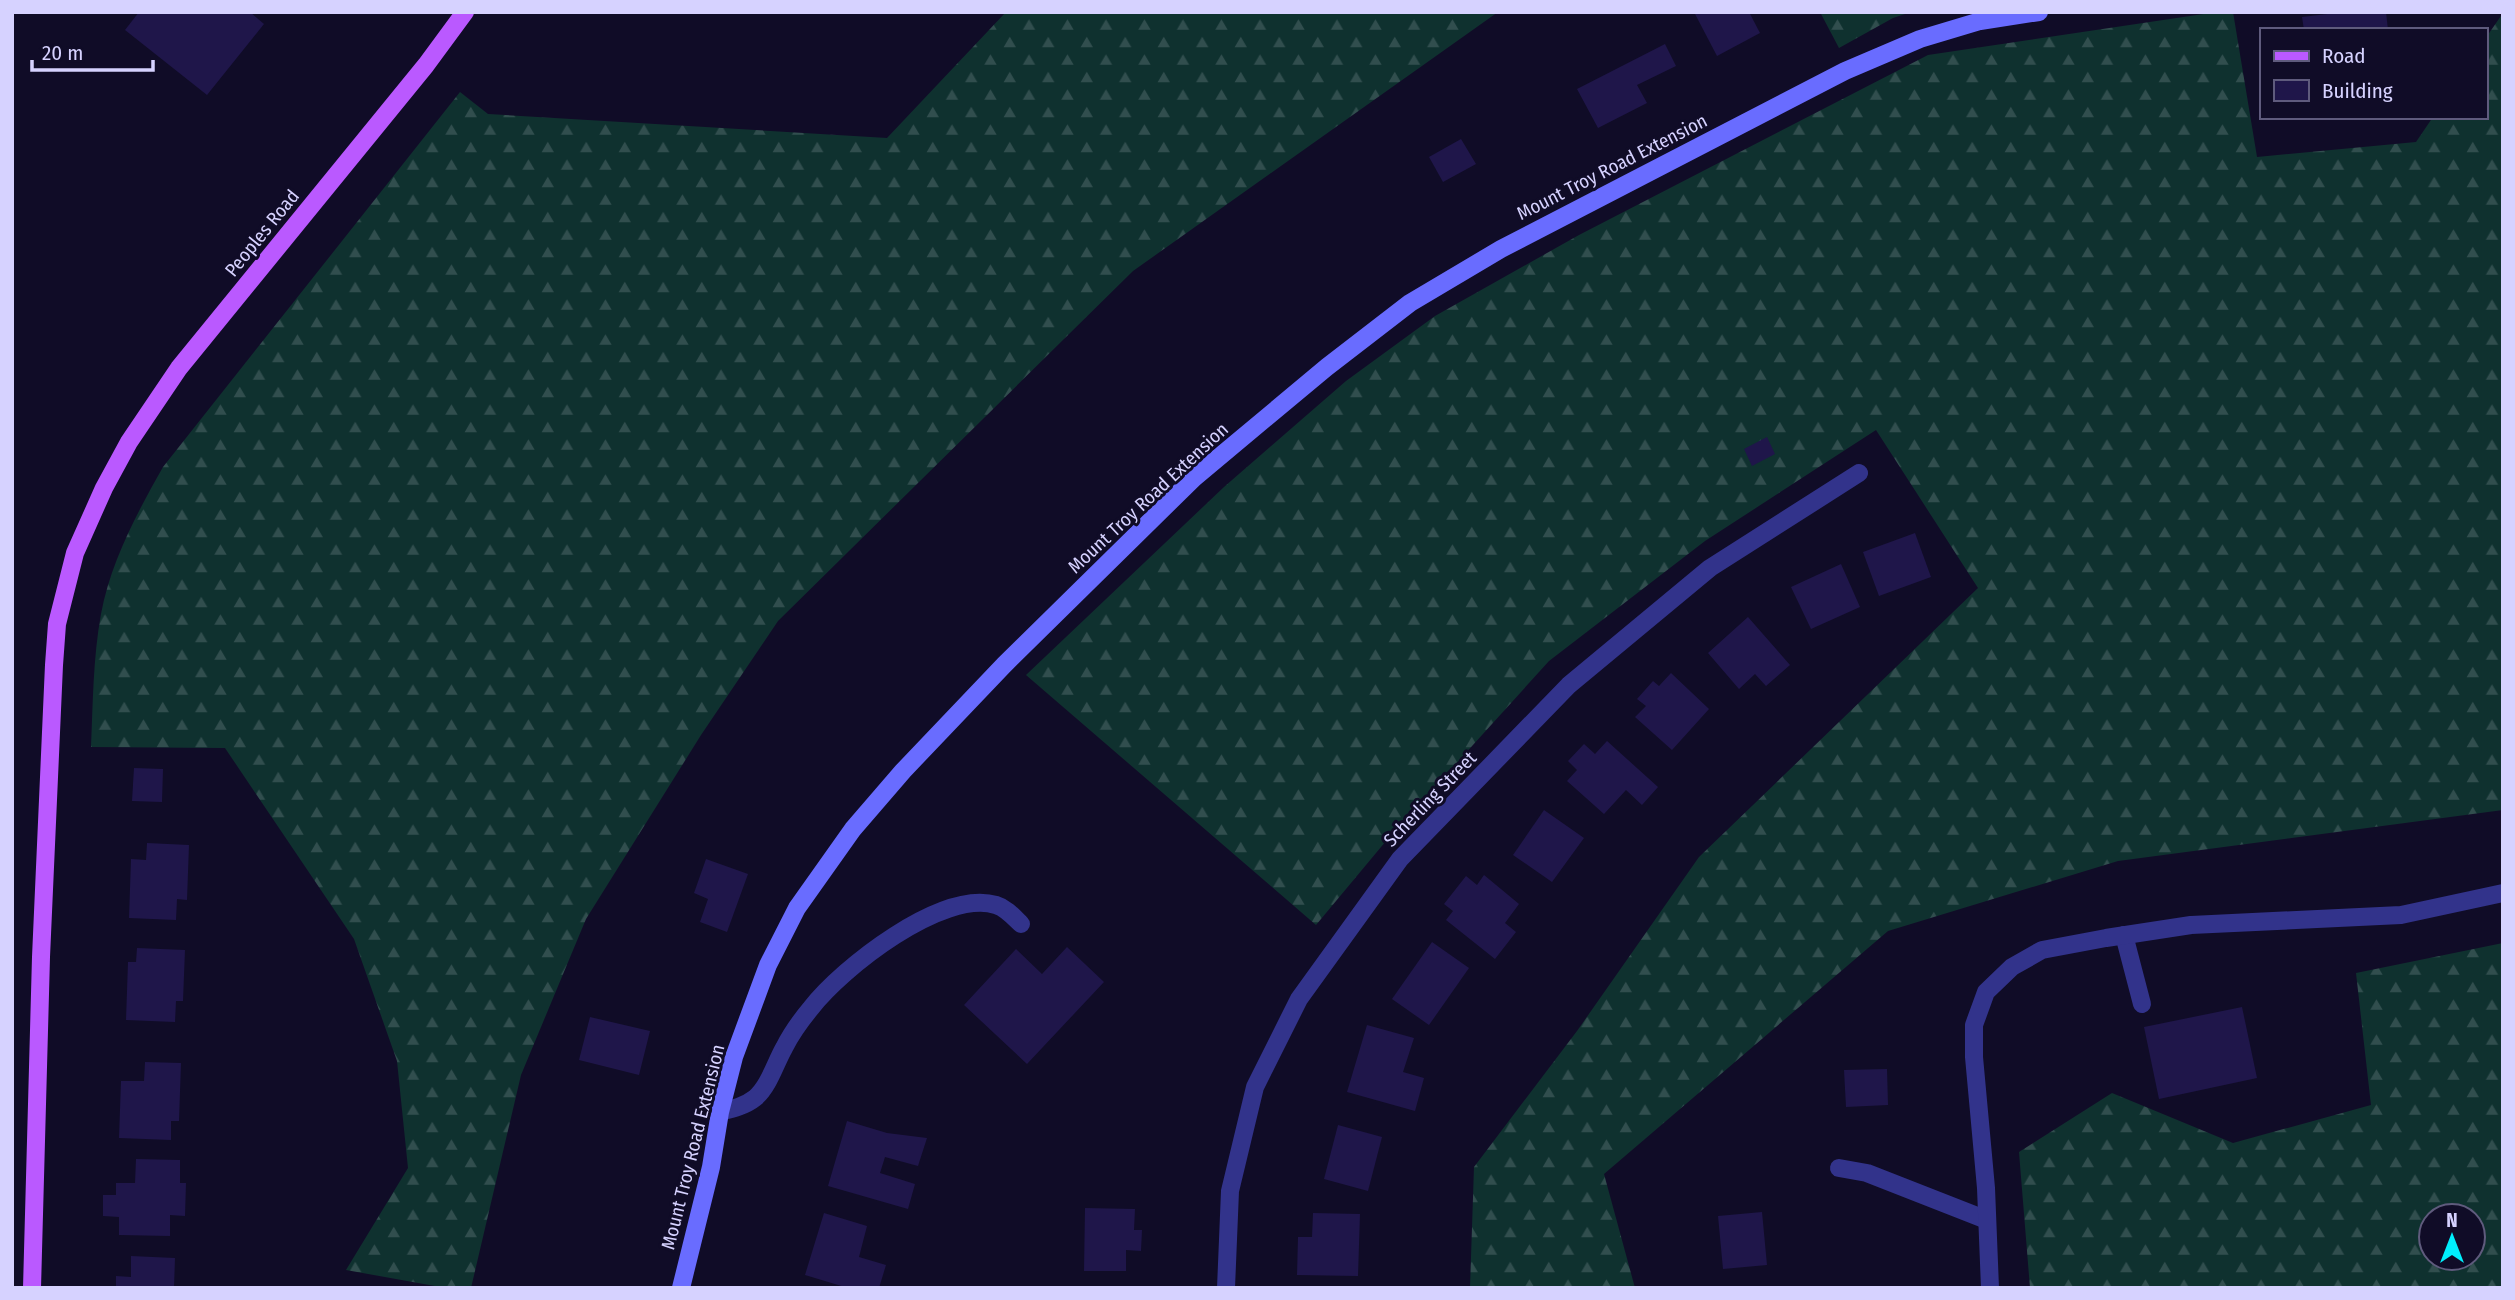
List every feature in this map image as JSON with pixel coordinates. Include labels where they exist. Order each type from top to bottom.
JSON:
[{"type":"main road","name":"Peoples Road","points":[[32,1288],[41,957],[57,624],[75,553],[104,488],[129,442],[179,368],[426,65],[462,13]]},
{"type":"street","name":"Mount Troy Road Extension","points":[[681,1288],[711,1167],[720,1112],[734,1057],[768,965],[797,908],[853,829],[904,771],[1004,665],[1204,469],[1327,367],[1410,303],[1501,248],[1845,71],[1920,39],[1979,21],[2039,12]]},
{"type":"street","name":"Scherling Street","points":[[1226,1288],[1230,1191],[1255,1087],[1299,999],[1400,859],[1569,685],[1710,568],[1859,473]]},
{"type":"street","points":[[1990,1288],[1974,1025],[1986,992],[2012,967],[2042,950],[2124,935],[2191,925],[2401,915],[2503,893]]},
{"type":"street","points":[[720,1112],[740,1107],[754,1099],[763,1089],[784,1047],[811,1007],[849,969],[897,933],[944,910],[974,903],[994,904],[1006,909],[1021,924]]},
{"type":"street","points":[[2124,935],[2142,1004]]},
{"type":"street","points":[[1839,1168],[1867,1173],[1987,1220]]},
{"type":"green space","points":[[1006,12],[1498,12],[1133,271],[778,621],[701,735],[586,919],[521,1075],[471,1288],[446,1288],[346,1270],[408,1168],[397,1061],[354,939],[225,748],[91,747],[98,631],[105,594],[118,556],[144,502],[163,467],[460,92],[488,114],[887,138]]},
{"type":"green space","points":[[1820,12],[1911,12],[1893,18],[1839,48]]},
{"type":"green space","points":[[2217,12],[2233,12],[2257,157],[2416,142],[2432,119],[2487,119],[2487,36],[2503,13],[2503,810],[2118,861],[1888,931],[1604,1174],[1635,1288],[1470,1288],[1474,1167],[1577,1031],[1699,857],[1978,588],[1876,430],[1705,541],[1549,661],[1386,841],[1316,925],[1026,675],[1224,487],[1346,381],[1435,316],[1579,235],[1928,55]]},
{"type":"green space","points":[[2503,943],[2503,1288],[2030,1288],[2019,1152],[2112,1093],[2233,1143],[2371,1105],[2356,973]]},
{"type":"building","points":[[139,12],[250,12],[264,24],[207,95],[125,30]]},
{"type":"building","points":[[1694,12],[1749,12],[1760,33],[1717,56]]},
{"type":"building","points":[[2344,12],[2386,12],[2388,28],[2304,28],[2302,17]]},
{"type":"building","points":[[1665,44],[1676,66],[1637,85],[1647,103],[1598,128],[1577,89]]},
{"type":"building","points":[[1461,139],[1476,164],[1443,182],[1429,157]]},
{"type":"building","points":[[1767,437],[1775,454],[1752,466],[1744,449]]},
{"type":"building","points":[[1915,533],[1931,577],[1879,596],[1863,552]]},
{"type":"building","points":[[1841,564],[1860,607],[1811,629],[1791,587]]},
{"type":"building","points":[[1748,617],[1790,665],[1766,686],[1755,674],[1739,689],[1708,653]]},
{"type":"building","points":[[1671,673],[1709,709],[1672,750],[1635,717],[1646,706],[1637,699],[1653,681],[1659,686]]},
{"type":"building","points":[[1607,741],[1658,787],[1642,805],[1626,790],[1604,814],[1567,781],[1577,770],[1568,761],[1584,744],[1595,754]]},
{"type":"building","points":[[134,768],[163,769],[162,802],[132,801]]},
{"type":"building","points":[[1544,810],[1584,838],[1552,882],[1513,855]]},
{"type":"building","points":[[147,843],[189,845],[187,900],[177,899],[176,920],[129,918],[131,859],[146,860]]},
{"type":"building","points":[[706,859],[748,874],[727,932],[700,922],[708,899],[694,893]]},
{"type":"building","points":[[1484,875],[1519,904],[1505,923],[1516,932],[1495,959],[1446,920],[1453,911],[1444,904],[1466,876],[1477,885]]},
{"type":"building","points":[[1432,942],[1469,968],[1429,1025],[1392,999]]},
{"type":"building","points":[[1067,947],[1104,982],[1027,1064],[964,1005],[1016,949],[1042,974]]},
{"type":"building","points":[[137,948],[185,950],[183,1001],[176,1001],[175,1022],[126,1020],[128,962],[136,962]]},
{"type":"building","points":[[2242,1007],[2257,1078],[2159,1099],[2144,1027]]},
{"type":"building","points":[[590,1017],[650,1031],[639,1075],[579,1060]]},
{"type":"building","points":[[1367,1025],[1414,1038],[1403,1072],[1424,1078],[1415,1111],[1347,1092]]},
{"type":"building","points":[[145,1062],[181,1063],[179,1121],[171,1121],[171,1140],[119,1138],[121,1081],[144,1081]]},
{"type":"building","points":[[1887,1069],[1888,1105],[1846,1107],[1844,1070]]},
{"type":"building","points":[[847,1121],[887,1133],[927,1138],[918,1166],[885,1157],[880,1173],[915,1184],[908,1209],[828,1186]]},
{"type":"building","points":[[1338,1125],[1382,1137],[1368,1191],[1324,1179]]},
{"type":"building","points":[[136,1159],[180,1160],[180,1183],[186,1183],[185,1216],[170,1215],[170,1236],[119,1235],[119,1217],[103,1216],[103,1195],[116,1195],[116,1183],[135,1183]]},
{"type":"building","points":[[1085,1208],[1135,1209],[1134,1230],[1142,1230],[1141,1251],[1126,1250],[1126,1271],[1084,1271]]},
{"type":"building","points":[[1762,1212],[1767,1265],[1723,1269],[1718,1216]]},
{"type":"building","points":[[824,1213],[867,1226],[859,1257],[886,1265],[879,1288],[848,1288],[805,1275]]},
{"type":"building","points":[[1313,1213],[1360,1214],[1358,1276],[1297,1275],[1298,1237],[1312,1237]]},
{"type":"building","points":[[131,1256],[175,1258],[174,1288],[116,1288],[116,1276],[131,1277]]}]
